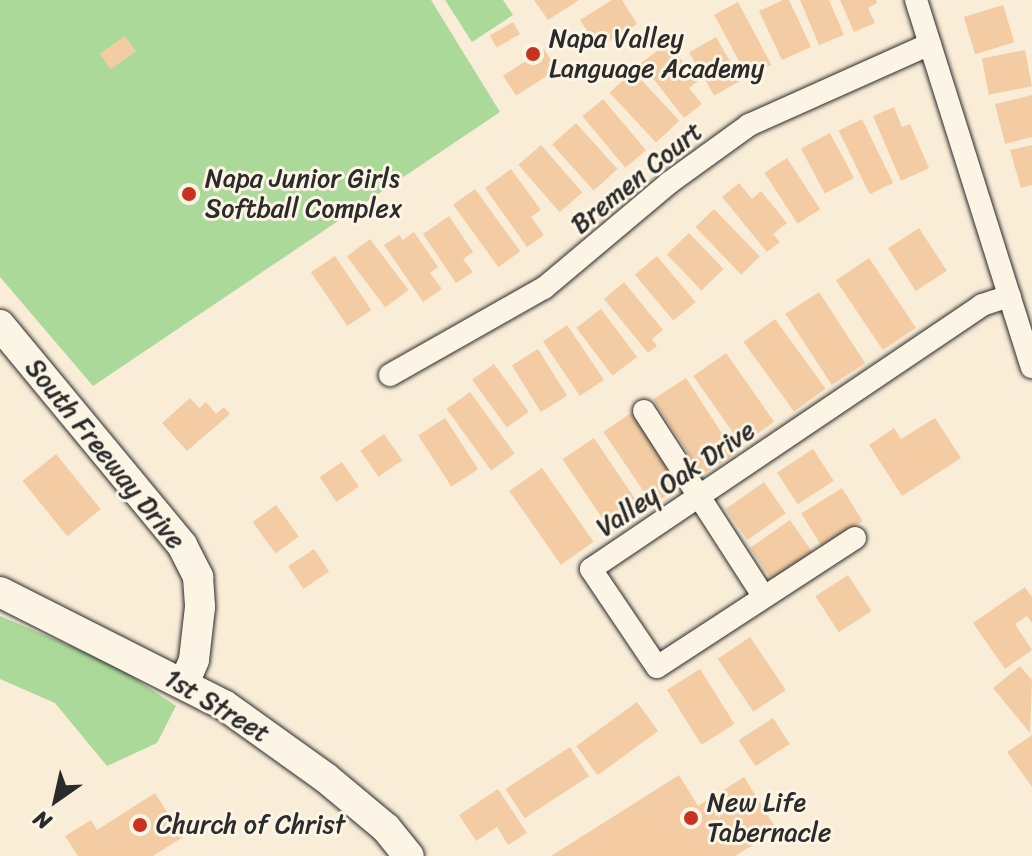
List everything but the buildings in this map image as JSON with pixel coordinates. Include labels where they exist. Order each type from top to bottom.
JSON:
[{"type":"main road","name":"South Freeway Drive","points":[[0,325],[182,545],[198,577],[200,607],[194,660],[184,684]]},
{"type":"main road","name":"1st Street","points":[[0,592],[224,705],[300,757],[386,828],[409,856]]},
{"type":"street","points":[[916,0],[1032,367]]},
{"type":"street","name":"Bremen Court","points":[[390,375],[544,288],[669,183],[749,125],[930,44]]},
{"type":"street","name":"Valley Oak Drive","points":[[855,538],[657,667],[591,569],[982,305],[1010,296]]},
{"type":"street","points":[[644,411],[764,597]]},
{"type":"green space","name":"Napa Junior Girls Softball Complex","points":[[0,0],[431,0],[500,112],[93,386],[0,277]]},
{"type":"green space","points":[[445,0],[503,0],[513,15],[472,42]]},
{"type":"green space","points":[[0,616],[115,665],[176,706],[157,743],[107,766],[55,703],[0,679]]},
{"type":"place","name":"Napa Valley Language Academy","points":[[533,54]]},
{"type":"place","name":"Napa Junior Girls Softball Complex","points":[[189,194]]},
{"type":"place","name":"New Life Tabernacle","points":[[691,818]]},
{"type":"place","name":"Church of Christ","points":[[140,825]]}]
